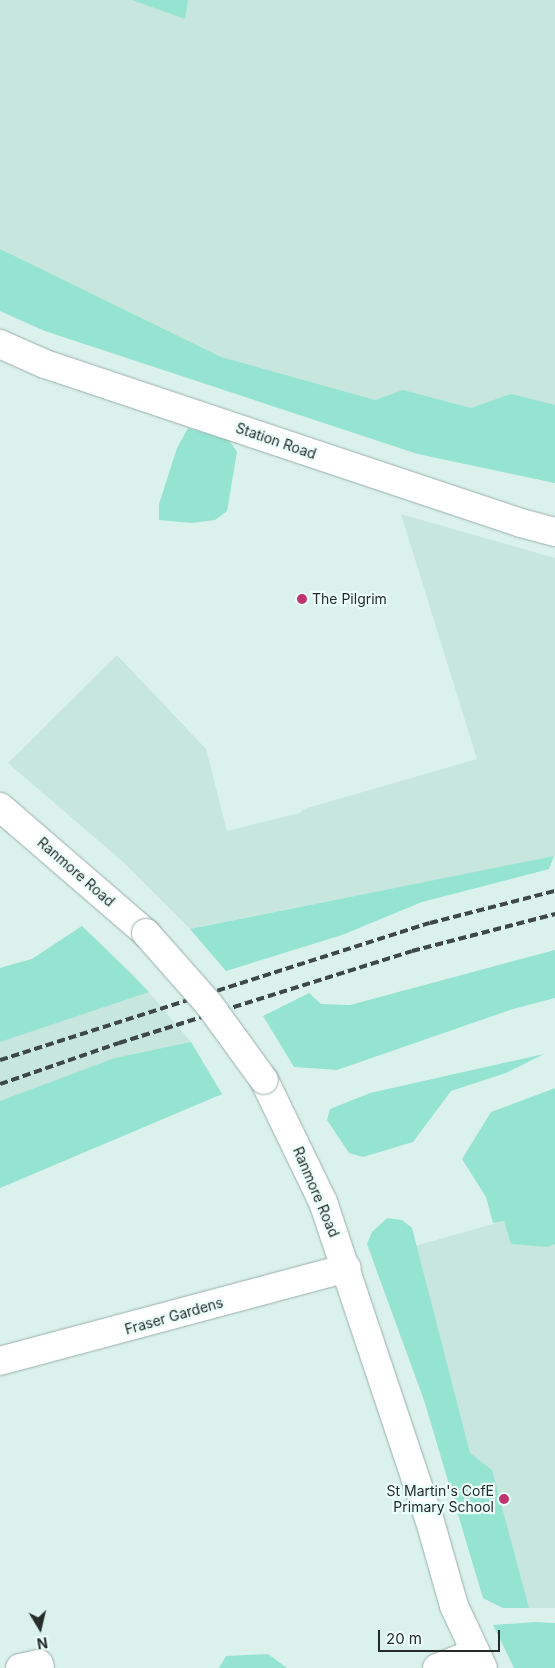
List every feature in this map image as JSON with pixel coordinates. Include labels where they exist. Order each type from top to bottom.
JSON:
[{"type":"street","name":"Station Road","points":[[0,344],[45,364],[521,523],[555,532]]},
{"type":"street","name":"Ranmore Road","points":[[0,807],[146,933],[208,1003],[264,1080],[323,1202],[347,1268],[429,1518],[454,1606],[478,1660]]},
{"type":"street","name":"Fraser Gardens","points":[[0,1361],[347,1268]]},
{"type":"street","points":[[437,1668],[478,1660]]},
{"type":"street","points":[[20,1668],[39,1664],[40,1668]]},
{"type":"shaded area","points":[[0,0],[555,0],[555,483],[418,454],[45,331],[0,311]]},
{"type":"shaded area","points":[[401,514],[555,558],[555,856],[190,929],[122,861],[8,763],[117,655],[206,749],[227,831],[300,813],[304,809],[477,759]]},
{"type":"shaded area","points":[[82,926],[134,975],[191,1042],[222,1094],[0,1188],[0,968],[32,959]]},
{"type":"shaded area","name":"St Martin's CofE Primary School","points":[[504,1221],[548,1247],[555,1244],[555,1608],[503,1608],[483,1598],[424,1400],[372,1258]]},
{"type":"green space","points":[[132,0],[188,0],[185,19]]},
{"type":"green space","points":[[0,249],[221,357],[375,400],[403,390],[471,408],[511,394],[555,405],[555,483],[418,454],[45,331],[0,311]]},
{"type":"green space","points":[[188,428],[229,440],[237,452],[227,511],[215,520],[192,523],[159,520],[159,504],[177,448]]},
{"type":"green space","points":[[554,856],[549,869],[422,902],[342,935],[226,971],[190,929]]},
{"type":"green space","points":[[82,926],[149,992],[0,1042],[0,968],[32,959]]},
{"type":"green space","points":[[555,950],[555,998],[513,1009],[337,1070],[294,1067],[263,1016],[309,993],[321,1004],[350,1005]]},
{"type":"green space","points":[[191,1042],[222,1094],[0,1188],[0,1101],[115,1058]]},
{"type":"green space","points":[[544,1054],[506,1073],[451,1091],[413,1142],[363,1157],[349,1153],[327,1120],[330,1109],[370,1093]]},
{"type":"green space","points":[[555,1088],[555,1244],[548,1247],[511,1244],[504,1221],[493,1223],[486,1197],[462,1159],[491,1112]]},
{"type":"green space","points":[[387,1218],[402,1220],[412,1228],[470,1453],[492,1470],[529,1608],[503,1608],[483,1598],[424,1400],[367,1244],[372,1232]]},
{"type":"green space","points":[[535,1622],[555,1623],[555,1668],[514,1668],[493,1625]]},
{"type":"green space","points":[[268,1654],[287,1668],[219,1668],[226,1656]]},
{"type":"railway","points":[[0,1060],[430,923],[555,891]]},
{"type":"railway","points":[[0,1084],[119,1043],[412,951],[555,914]]},
{"type":"place","name":"The Pilgrim","points":[[302,599]]},
{"type":"place","name":"St Martin's CofE Primary School","points":[[504,1499]]}]
